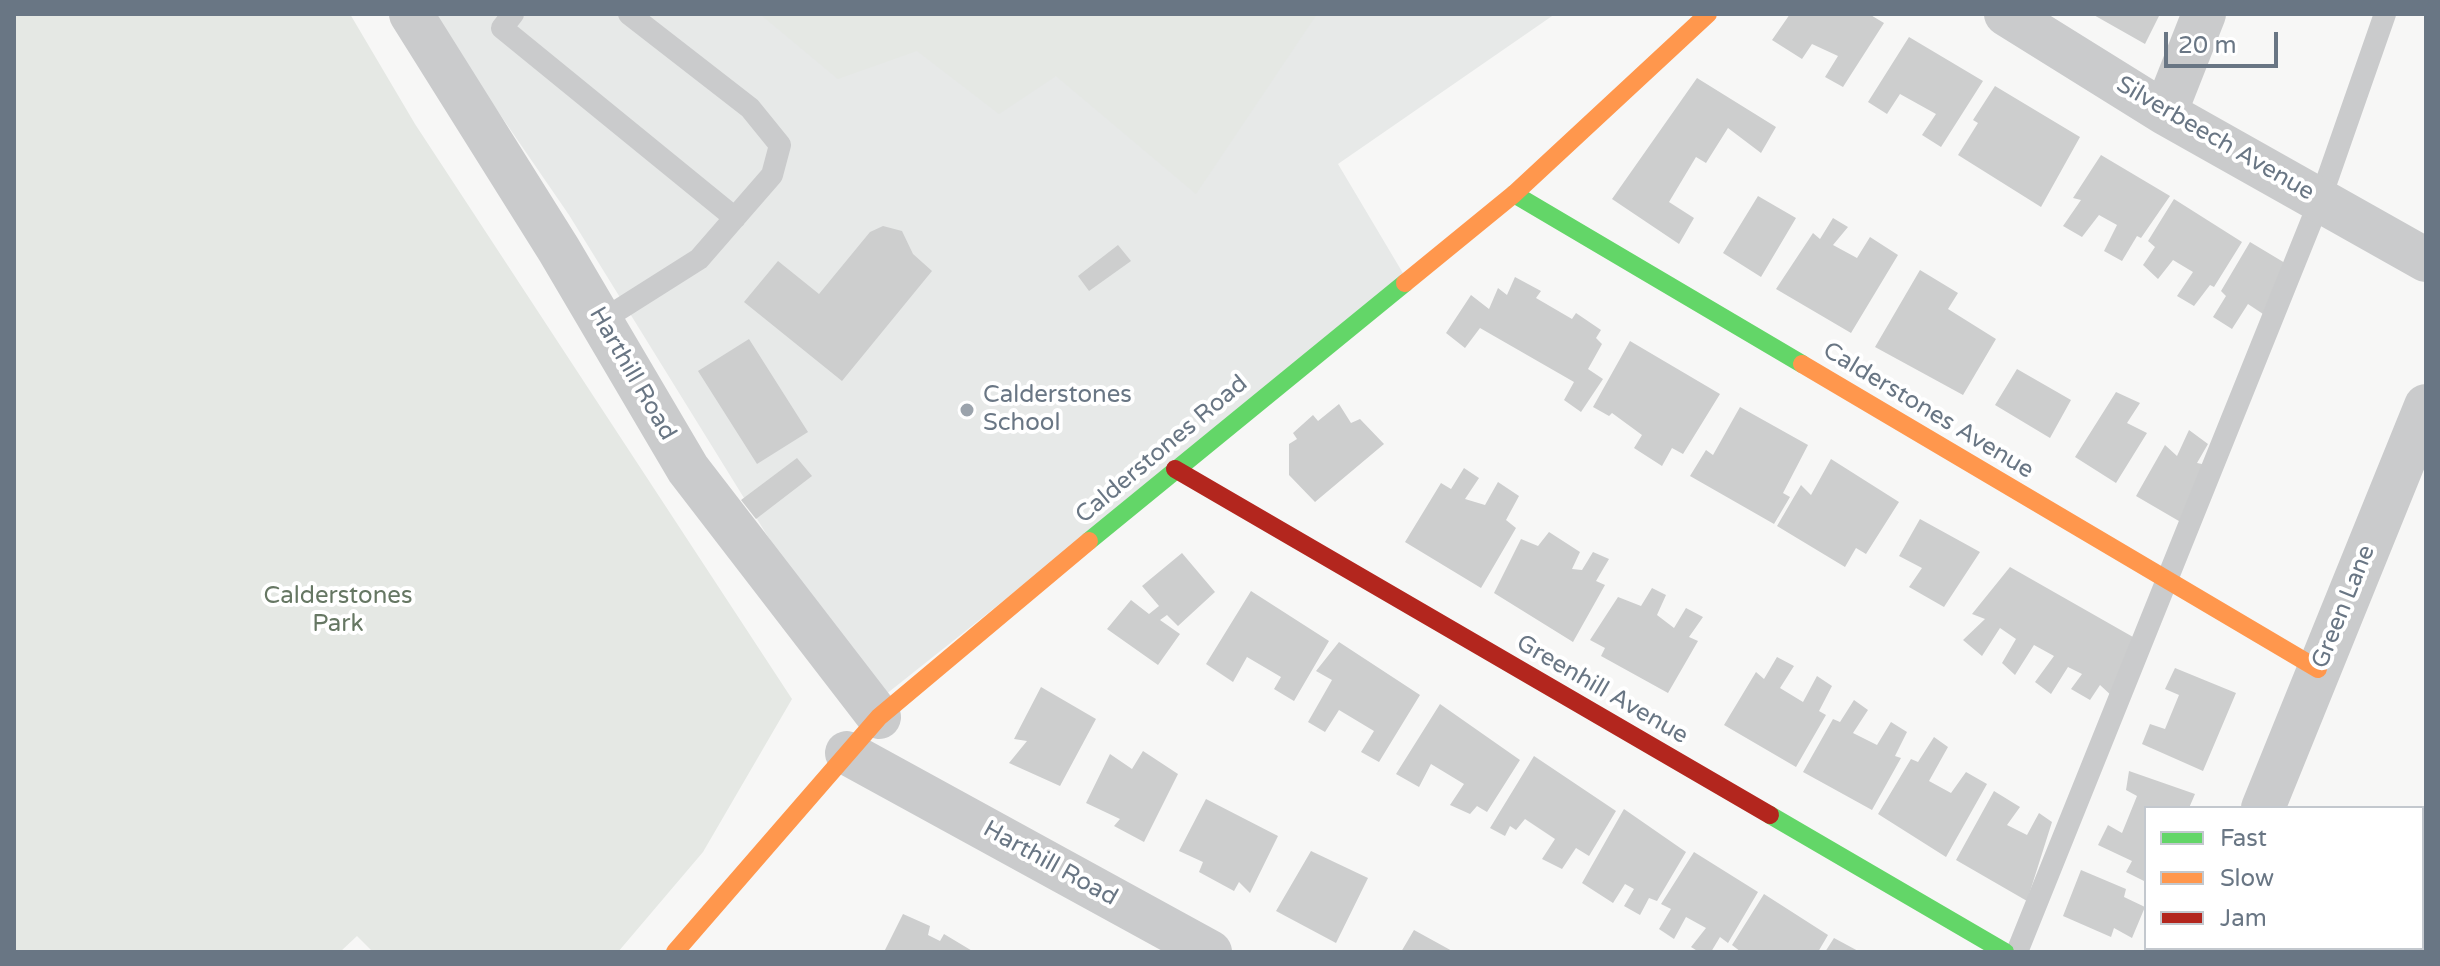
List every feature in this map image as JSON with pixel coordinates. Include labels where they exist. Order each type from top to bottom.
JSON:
[{"type":"street","name":"Harthill Road","points":[[411,14],[601,321],[688,469],[879,717]]},
{"type":"street","name":"Calderstones Road","points":[[675,952],[879,717],[1175,469],[1514,194],[1708,14]]},
{"type":"street","name":"Silverbeech Avenue","points":[[2006,14],[2165,113],[2426,260]]},
{"type":"street","points":[[2165,113],[2204,14]]},
{"type":"street","name":"Calderstones Avenue","points":[[1514,194],[2318,669]]},
{"type":"street","name":"Green Lane","points":[[2264,806],[2426,406]]},
{"type":"street","name":"Greenhill Avenue","points":[[1175,469],[2005,952]]},
{"type":"street","name":"Harthill Road","points":[[847,753],[1210,952]]},
{"type":"lane","points":[[513,14],[502,28],[735,218]]},
{"type":"lane","points":[[601,321],[699,259],[772,175],[780,145],[750,108],[629,14]]},
{"type":"lane","points":[[2017,952],[2320,200],[2385,14]]},
{"type":"shaded area","name":"Calderstones School","points":[[431,14],[1555,14],[1338,164],[1407,280],[880,699],[770,540],[569,215]]},
{"type":"green space","name":"Calderstones Park","points":[[14,14],[350,14],[415,124],[792,699],[703,852],[618,952],[373,952],[357,936],[340,952],[14,952]]},
{"type":"green space","points":[[760,14],[1317,14],[1196,194],[1056,76],[999,114],[917,51],[838,79]]},
{"type":"building","points":[[1790,14],[1869,14],[1884,23],[1843,87],[1825,77],[1838,56],[1812,44],[1802,59],[1772,40]]},
{"type":"building","points":[[2092,14],[2160,14],[2145,44]]},
{"type":"building","points":[[1909,37],[1983,81],[1941,147],[1922,135],[1936,114],[1900,94],[1887,114],[1868,102]]},
{"type":"building","points":[[1697,78],[1776,127],[1761,153],[1728,128],[1706,163],[1696,157],[1669,202],[1694,218],[1679,244],[1612,199]]},
{"type":"building","points":[[1995,86],[2080,137],[2041,207],[1958,155],[1978,123],[1973,120]]},
{"type":"building","points":[[2101,155],[2170,196],[2141,238],[2137,236],[2122,261],[2104,251],[2117,225],[2099,215],[2082,237],[2063,226],[2081,200],[2073,198]]},
{"type":"building","points":[[1758,196],[1796,218],[1761,277],[1723,253]]},
{"type":"building","points":[[2174,199],[2242,242],[2214,287],[2210,285],[2194,306],[2177,296],[2193,272],[2173,260],[2158,279],[2143,265],[2155,247],[2148,241]]},
{"type":"building","points":[[1833,218],[1848,227],[1833,245],[1857,258],[1870,237],[1898,255],[1851,333],[1776,289],[1813,233],[1820,239]]},
{"type":"building","points":[[883,226],[902,231],[913,254],[932,271],[842,381],[744,302],[778,261],[819,294],[870,232]]},
{"type":"building","points":[[2250,242],[2285,263],[2266,316],[2248,304],[2232,329],[2213,317],[2226,296],[2221,291]]},
{"type":"building","points":[[1118,245],[1131,261],[1089,291],[1078,276]]},
{"type":"building","points":[[1920,270],[1958,293],[1948,309],[1996,339],[1963,395],[1875,347]]},
{"type":"building","points":[[1515,277],[1541,291],[1536,298],[1572,319],[1576,313],[1601,330],[1596,338],[1602,344],[1588,369],[1603,379],[1581,412],[1564,400],[1574,382],[1480,328],[1465,348],[1446,333],[1471,295],[1489,309],[1498,288],[1507,295]]},
{"type":"building","points":[[749,339],[808,432],[757,464],[698,371]]},
{"type":"building","points":[[1630,341],[1720,394],[1683,454],[1672,448],[1662,466],[1634,448],[1642,435],[1612,413],[1609,416],[1593,407]]},
{"type":"building","points":[[2017,369],[2071,400],[2050,438],[1995,405]]},
{"type":"building","points":[[2116,392],[2140,403],[2127,423],[2147,433],[2116,483],[2075,457]]},
{"type":"building","points":[[1339,404],[1351,423],[1360,419],[1384,444],[1315,502],[1289,475],[1289,444],[1297,439],[1293,433],[1313,415],[1318,421]]},
{"type":"building","points":[[1740,407],[1808,445],[1783,493],[1790,497],[1774,524],[1690,476],[1706,450],[1713,455]]},
{"type":"building","points":[[2189,430],[2208,444],[2197,463],[2207,465],[2184,524],[2136,496],[2165,445],[2177,456]]},
{"type":"building","points":[[797,458],[812,476],[756,519],[741,500]]},
{"type":"building","points":[[1831,459],[1899,502],[1866,554],[1856,548],[1845,567],[1777,526],[1801,485],[1811,495]]},
{"type":"building","points":[[1464,468],[1479,478],[1465,499],[1485,505],[1498,482],[1519,496],[1506,520],[1516,528],[1481,588],[1405,542],[1441,483],[1451,489]]},
{"type":"building","points":[[1920,519],[1980,552],[1944,607],[1909,587],[1922,568],[1899,556]]},
{"type":"building","points":[[1549,532],[1580,552],[1572,569],[1582,570],[1593,552],[1609,559],[1596,581],[1605,585],[1573,642],[1494,593],[1521,539],[1538,546]]},
{"type":"building","points":[[1182,553],[1215,592],[1178,626],[1167,615],[1160,620],[1180,634],[1158,665],[1107,629],[1131,600],[1149,614],[1159,606],[1142,586]]},
{"type":"building","points":[[2010,567],[2133,637],[2113,697],[2100,685],[2090,700],[2071,689],[2082,674],[2068,667],[2051,694],[2035,682],[2054,656],[2034,645],[2015,675],[2002,663],[2016,639],[2000,628],[1982,656],[1963,640],[1985,619],[1972,614]]},
{"type":"building","points":[[1652,588],[1666,595],[1657,615],[1674,628],[1686,608],[1703,617],[1689,637],[1698,641],[1668,693],[1601,656],[1605,648],[1590,640],[1618,597],[1641,606]]},
{"type":"building","points":[[1251,591],[1329,641],[1294,701],[1274,689],[1281,677],[1247,657],[1233,682],[1206,664]]},
{"type":"building","points":[[1339,642],[1420,695],[1379,762],[1361,752],[1374,731],[1339,710],[1325,732],[1308,722],[1332,680],[1316,671]]},
{"type":"building","points":[[1777,657],[1794,666],[1780,688],[1803,702],[1817,676],[1832,686],[1819,711],[1826,715],[1796,767],[1724,725],[1756,672],[1764,679]]},
{"type":"building","points":[[2175,668],[2236,693],[2203,771],[2142,744],[2150,724],[2165,729],[2179,695],[2165,689]]},
{"type":"building","points":[[1041,687],[1096,719],[1060,786],[1009,763],[1027,741],[1014,739]]},
{"type":"building","points":[[1854,700],[1868,710],[1853,733],[1877,745],[1891,722],[1907,732],[1895,756],[1901,758],[1872,810],[1803,772],[1833,719],[1840,722]]},
{"type":"building","points":[[1440,704],[1520,760],[1487,812],[1477,806],[1470,814],[1450,805],[1464,784],[1431,764],[1419,787],[1396,774]]},
{"type":"building","points":[[1934,737],[1948,747],[1929,781],[1951,793],[1966,772],[1987,784],[1946,857],[1878,814],[1911,759],[1918,762]]},
{"type":"building","points":[[1143,751],[1178,774],[1144,842],[1114,826],[1120,819],[1086,803],[1110,754],[1132,769]]},
{"type":"building","points":[[1534,756],[1616,811],[1589,856],[1576,848],[1562,869],[1542,859],[1555,839],[1525,819],[1516,830],[1510,826],[1505,836],[1490,828]]},
{"type":"building","points":[[2129,771],[2195,794],[2190,806],[2144,806],[2144,881],[2126,872],[2132,861],[2098,845],[2108,825],[2122,833],[2137,796],[2126,790]]},
{"type":"building","points":[[1994,791],[2020,807],[2007,825],[2027,835],[2039,813],[2052,822],[2027,901],[1956,860]]},
{"type":"building","points":[[1206,799],[1278,836],[1250,893],[1239,882],[1234,891],[1199,872],[1203,862],[1179,851]]},
{"type":"building","points":[[1624,809],[1686,852],[1657,901],[1649,898],[1640,915],[1624,906],[1634,889],[1625,884],[1613,903],[1582,883]]},
{"type":"building","points":[[1311,851],[1368,878],[1336,943],[1276,911]]},
{"type":"building","points":[[1694,852],[1758,892],[1728,943],[1720,937],[1711,952],[1699,952],[1691,947],[1706,928],[1686,917],[1674,939],[1659,929],[1671,909],[1661,904]]},
{"type":"building","points":[[2081,870],[2126,889],[2124,897],[2144,907],[2132,938],[2114,928],[2111,937],[2063,916]]},
{"type":"building","points":[[1764,894],[1828,935],[1818,952],[1741,952],[1732,945]]},
{"type":"building","points":[[903,914],[930,926],[928,935],[940,941],[944,934],[974,952],[884,952]]},
{"type":"building","points":[[1414,930],[1454,952],[1401,952]]},
{"type":"building","points":[[1834,938],[1860,952],[1825,952]]},
{"type":"traffic: fast","points":[[1514,194],[1802,364]]},
{"type":"traffic: fast","points":[[1089,541],[1405,283]]},
{"type":"traffic: fast","points":[[1770,815],[2005,952]]},
{"type":"traffic: slow","points":[[1405,283],[1514,194],[1708,14]]},
{"type":"traffic: slow","points":[[1802,364],[2318,669]]},
{"type":"traffic: slow","points":[[675,952],[879,717],[1089,541]]},
{"type":"traffic: jam","points":[[1175,469],[1770,815]]},
{"type":"place","name":"Calderstones School","points":[[967,410]]}]
